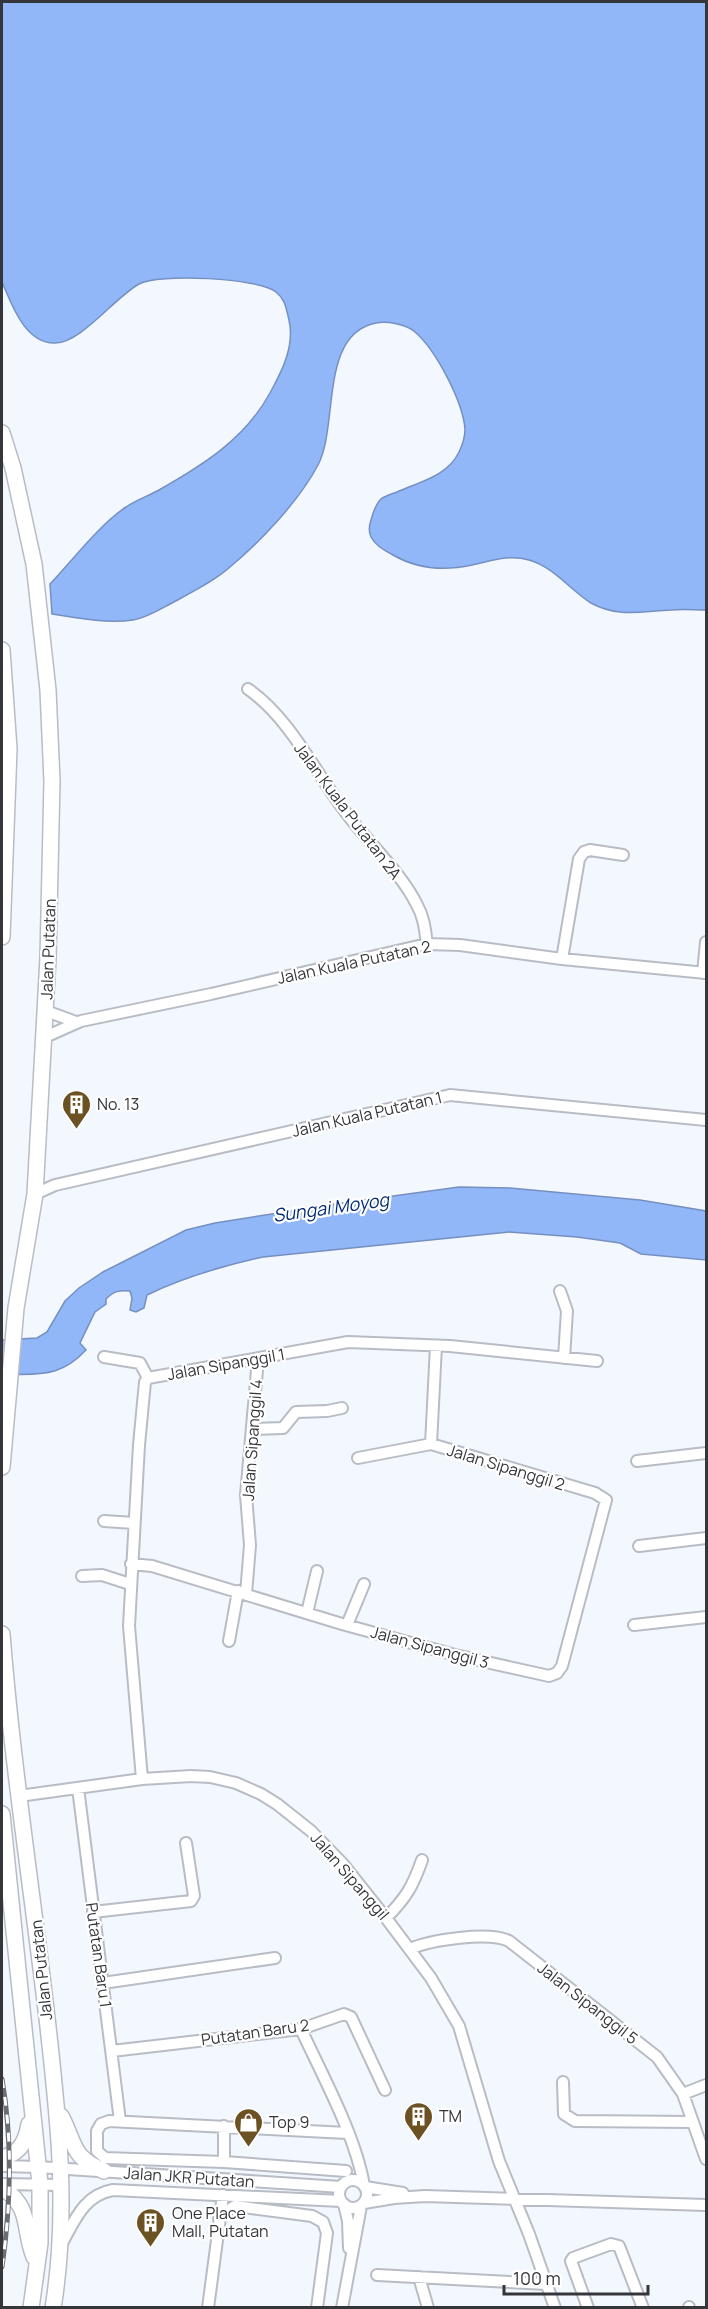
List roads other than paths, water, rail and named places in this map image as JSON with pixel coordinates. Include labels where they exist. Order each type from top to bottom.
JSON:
[{"type":"highway","name":"Jalan Putatan","points":[[2,433],[13,468],[34,564],[49,707],[52,770],[45,1037],[35,1194],[16,1308],[7,1388],[2,1467]]},
{"type":"highway","points":[[2,650],[9,749],[2,937]]},
{"type":"highway","name":"Jalan Putatan","points":[[2,1634],[19,1796],[58,2111],[61,2245],[53,2307]]},
{"type":"highway","name":"Jalan Putatan","points":[[2,1814],[30,2106],[40,2184],[38,2266],[31,2307]]},
{"type":"highway","points":[[24,2026],[36,2028],[47,2023]]},
{"type":"highway","points":[[2,2158],[19,2150],[25,2140],[29,2126],[30,2106]]},
{"type":"highway","points":[[58,2111],[80,2157],[87,2164],[104,2171]]},
{"type":"highway","points":[[2,2186],[18,2201],[23,2211],[31,2250],[38,2266]]},
{"type":"street","name":"Jalan Kuala Putatan 2A","points":[[248,689],[271,709],[346,813],[406,888],[421,913],[427,944]]},
{"type":"street","points":[[562,959],[579,859],[584,852],[590,850],[622,855]]},
{"type":"street","points":[[705,973],[706,942]]},
{"type":"street","name":"Jalan Kuala Putatan 2","points":[[45,1037],[76,1022],[211,994],[427,944],[460,945],[562,959],[705,973]]},
{"type":"street","points":[[46,1011],[76,1022]]},
{"type":"street","name":"Jalan Kuala Putatan 1","points":[[35,1194],[48,1187],[450,1095],[706,1120]]},
{"type":"street","points":[[36,1172],[48,1180],[67,1183]]},
{"type":"street","points":[[560,1291],[567,1311],[564,1358]]},
{"type":"street","name":"Jalan Sipanggil 1","points":[[142,1779],[129,1626],[134,1522],[145,1382],[148,1378],[348,1342],[436,1346],[597,1361]]},
{"type":"street","name":"Jalan Sipanggil 2","points":[[436,1346],[431,1444],[595,1493],[606,1500]]},
{"type":"street","points":[[104,1357],[140,1363],[148,1378]]},
{"type":"street","name":"Jalan Sipanggil 4","points":[[229,1641],[242,1592],[250,1545],[246,1495],[258,1359]]},
{"type":"street","points":[[252,1429],[283,1428],[296,1412],[342,1408]]},
{"type":"street","points":[[358,1458],[431,1444]]},
{"type":"street","points":[[637,1461],[706,1453]]},
{"type":"street","name":"Jalan Sipanggil 3","points":[[131,1564],[152,1566],[347,1625],[467,1658],[549,1676],[557,1673],[562,1666],[606,1500]]},
{"type":"street","points":[[104,1521],[134,1522]]},
{"type":"street","points":[[639,1546],[706,1538]]},
{"type":"street","points":[[307,1613],[317,1571]]},
{"type":"street","points":[[82,1576],[102,1575],[130,1584]]},
{"type":"street","points":[[347,1625],[364,1584]]},
{"type":"street","points":[[634,1625],[706,1617]]},
{"type":"street","name":"Jalan Sipanggil","points":[[19,1796],[142,1779],[210,1777],[236,1783],[261,1794],[293,1816],[326,1845],[410,1949],[431,1978],[459,2026],[499,2161],[555,2307]]},
{"type":"street","name":"Putatan Baru 1","points":[[78,1788],[120,2121]]},
{"type":"street","points":[[93,1912],[191,1901],[194,1896],[186,1843]]},
{"type":"street","points":[[386,1918],[405,1899],[414,1884],[422,1860]]},
{"type":"street","name":"Jalan Sipanggil 5","points":[[410,1949],[430,1941],[495,1936],[509,1941],[657,2057],[683,2094],[706,2159]]},
{"type":"street","points":[[103,1983],[275,1958]]},
{"type":"street","name":"Putatan Baru 2","points":[[112,2051],[301,2029],[348,2014],[385,2090]]},
{"type":"street","points":[[301,2029],[350,2138],[362,2171],[367,2195],[362,2204],[342,2307]]},
{"type":"street","points":[[562,2082],[564,2114],[575,2121],[693,2122]]},
{"type":"street","points":[[683,2094],[706,2085]]},
{"type":"street","points":[[346,2171],[224,2162],[109,2159],[101,2156],[97,2151],[98,2127],[104,2122],[120,2121],[224,2126],[350,2138]]},
{"type":"street","points":[[224,2126],[224,2162]]},
{"type":"street","points":[[350,2138],[346,2171],[339,2196],[348,2221],[350,2261]]},
{"type":"street","name":"Jalan JKR Putatan","points":[[2,2166],[342,2186],[352,2180],[364,2186],[424,2196]]},
{"type":"street","points":[[2,2186],[61,2185]]},
{"type":"street","name":"Jalan JKR Putatan","points":[[61,2245],[87,2202],[106,2192],[222,2195],[342,2203],[352,2208],[394,2198],[424,2196],[706,2205]]},
{"type":"street","points":[[208,2307],[222,2195]]},
{"type":"street","points":[[219,2219],[235,2206],[312,2216],[323,2222],[327,2233],[317,2307]]},
{"type":"street","points":[[588,2307],[571,2261],[573,2258],[611,2244],[619,2246],[643,2307]]},
{"type":"street","points":[[376,2275],[546,2284]]},
{"type":"street","points":[[419,2277],[428,2307]]},
{"type":"water","points":[[2,2],[706,2],[706,610],[611,611],[583,598],[554,573],[538,563],[522,558],[493,560],[462,567],[431,568],[402,560],[378,545],[371,537],[369,528],[373,512],[379,501],[432,477],[448,467],[460,450],[465,429],[454,391],[440,363],[423,340],[411,329],[385,322],[376,323],[358,331],[346,344],[338,362],[324,448],[318,465],[290,506],[242,557],[209,582],[148,616],[138,619],[102,621],[52,614],[50,584],[106,523],[130,505],[207,460],[248,424],[270,393],[283,367],[289,349],[290,330],[282,298],[266,287],[230,280],[186,278],[139,284],[76,336],[65,341],[44,342],[27,330],[15,311],[2,282]]},
{"type":"water","name":"Sungai Moyog","points":[[459,1187],[510,1188],[640,1200],[706,1211],[706,1260],[641,1254],[620,1243],[509,1232],[263,1257],[204,1273],[147,1295],[144,1308],[136,1312],[130,1310],[132,1298],[130,1291],[114,1293],[106,1299],[106,1304],[95,1312],[80,1343],[86,1350],[67,1366],[47,1373],[2,1375],[2,1340],[37,1338],[47,1332],[65,1301],[79,1288],[103,1272],[186,1230],[215,1223]]},
{"type":"railway","points":[[2,2079],[6,2103],[10,2173],[2,2267]]},
{"type":"place","name":"No. 13","points":[[76,1130]]},
{"type":"place","name":"TM","points":[[418,2142]]},
{"type":"place","name":"Top 9","points":[[248,2148]]},
{"type":"place","name":"One Place Mall, Putatan","points":[[151,2248]]}]
